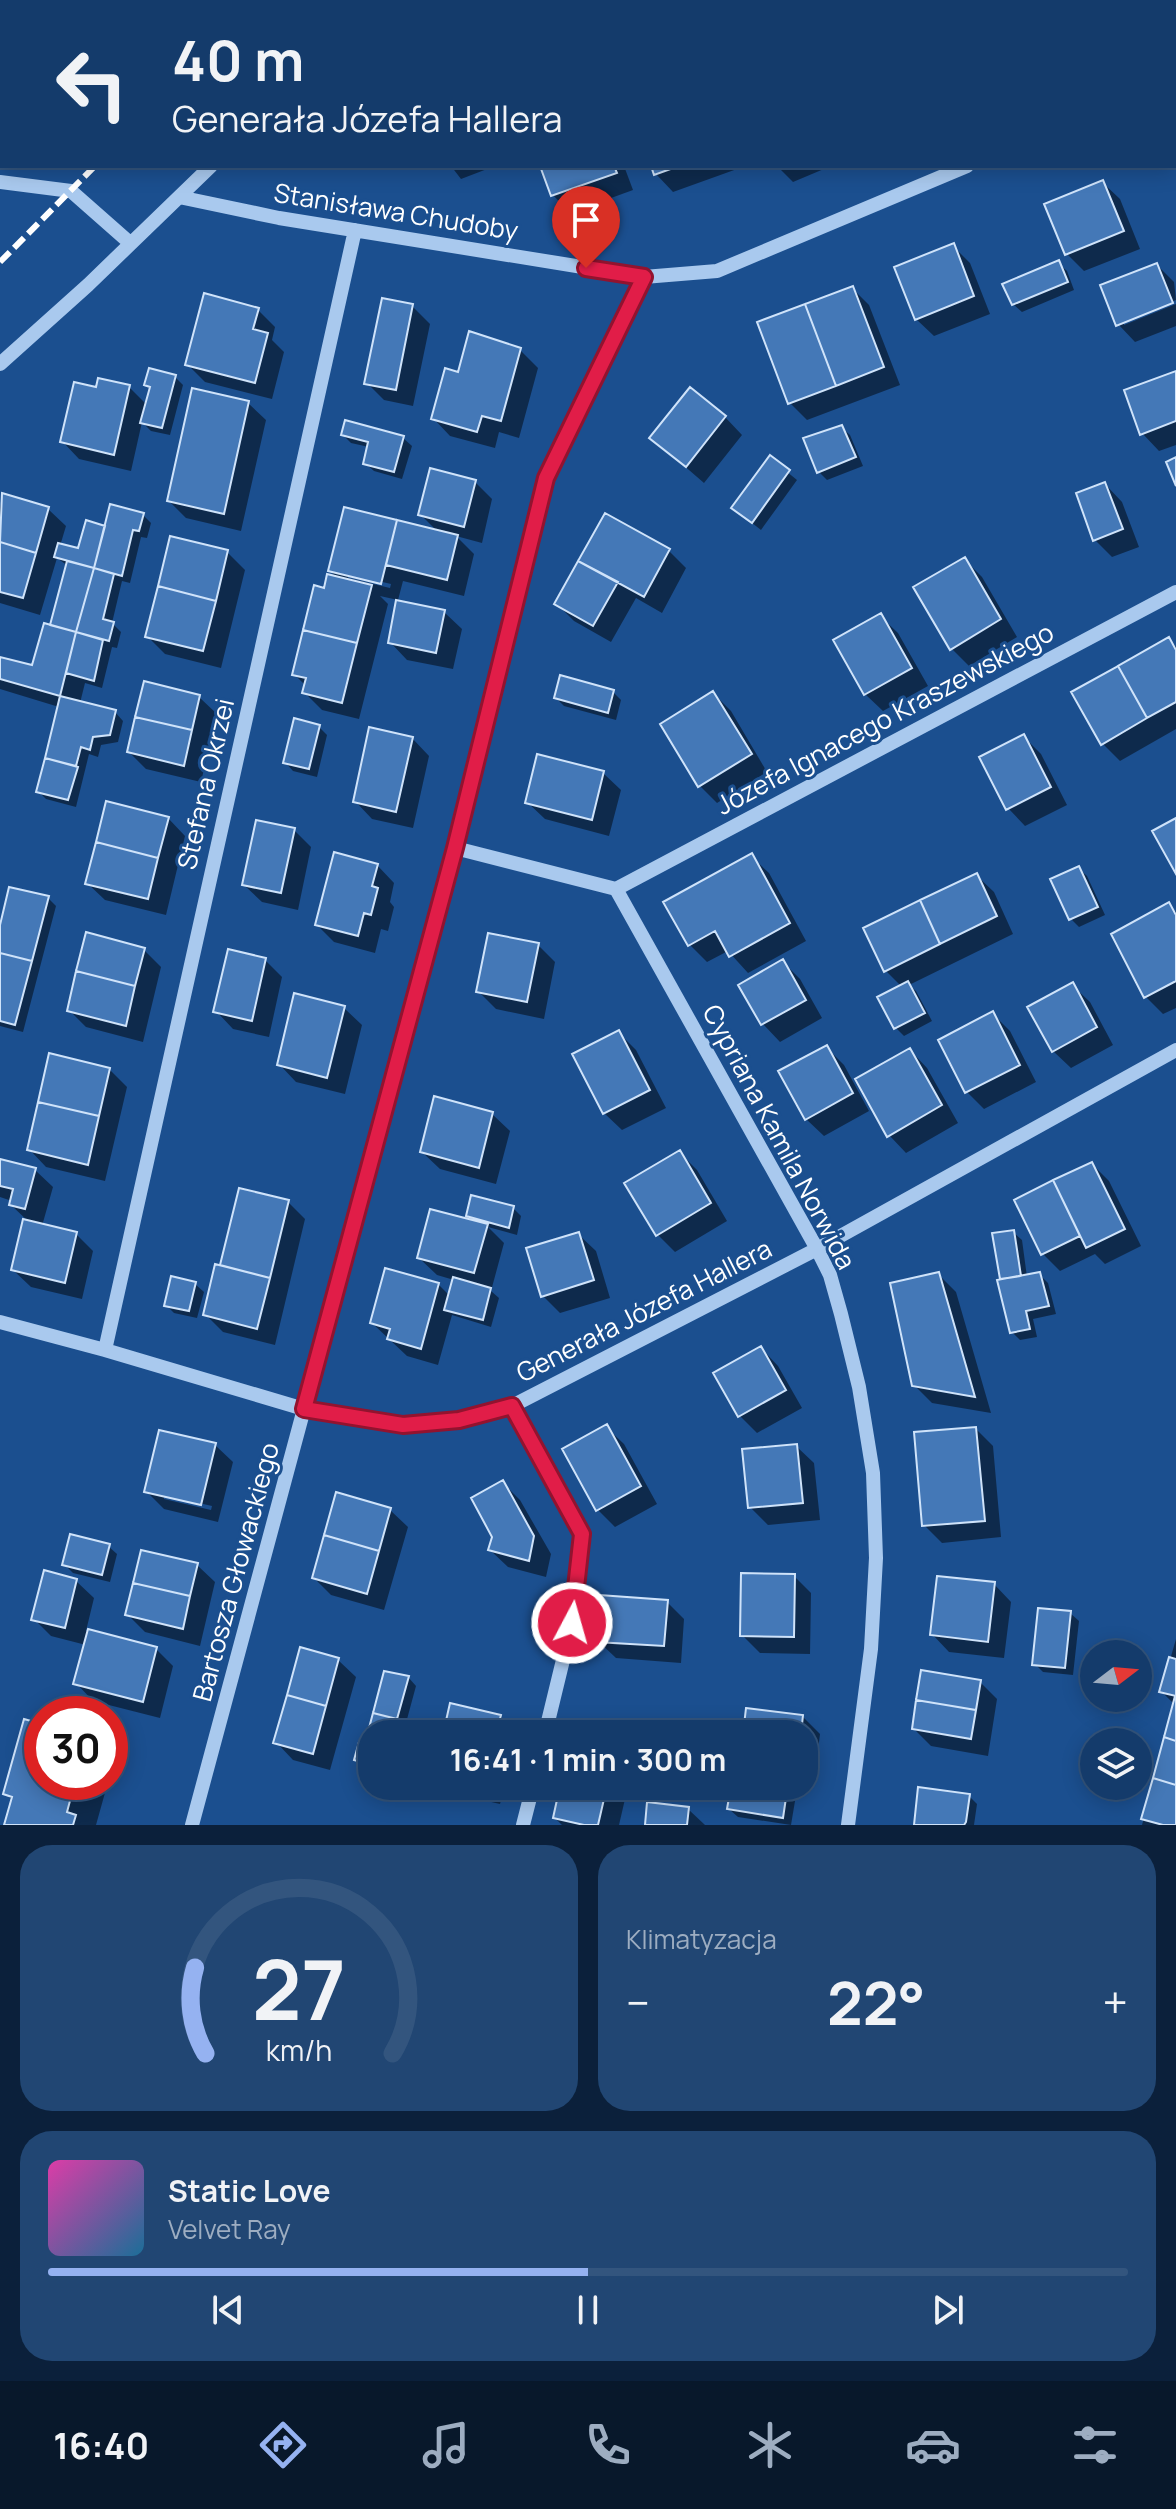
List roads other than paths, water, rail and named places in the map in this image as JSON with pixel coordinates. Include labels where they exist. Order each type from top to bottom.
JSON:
[{"type":"street","points":[[0,364],[209,168]]},
{"type":"street","name":"Stanisława Chudoby","points":[[179,197],[279,218],[644,277],[717,271],[962,168]]},
{"type":"street","points":[[0,182],[71,191],[130,243]]},
{"type":"street","name":"Stefana Okrzei","points":[[105,1350],[355,230]]},
{"type":"street","name":"Bartosza Głowackiego","points":[[192,1825],[455,848],[546,478],[644,277]]},
{"type":"street","name":"Józefa Ignacego Kraszewskiego","points":[[616,889],[1176,592]]},
{"type":"street","points":[[455,848],[616,889]]},
{"type":"street","name":"Cypriana Kamila Norwida","points":[[616,889],[817,1249],[830,1275],[841,1314],[859,1387],[873,1473],[876,1558],[871,1649],[848,1825]]},
{"type":"street","name":"Generała Józefa Hallera","points":[[0,1322],[304,1409],[403,1425],[459,1420],[512,1406],[817,1249],[1176,1050]]},
{"type":"street","points":[[512,1406],[582,1534],[572,1623],[548,1720]]},
{"type":"street","points":[[523,1825],[529,1800]]},
{"type":"railway","points":[[0,262],[93,168]]}]
